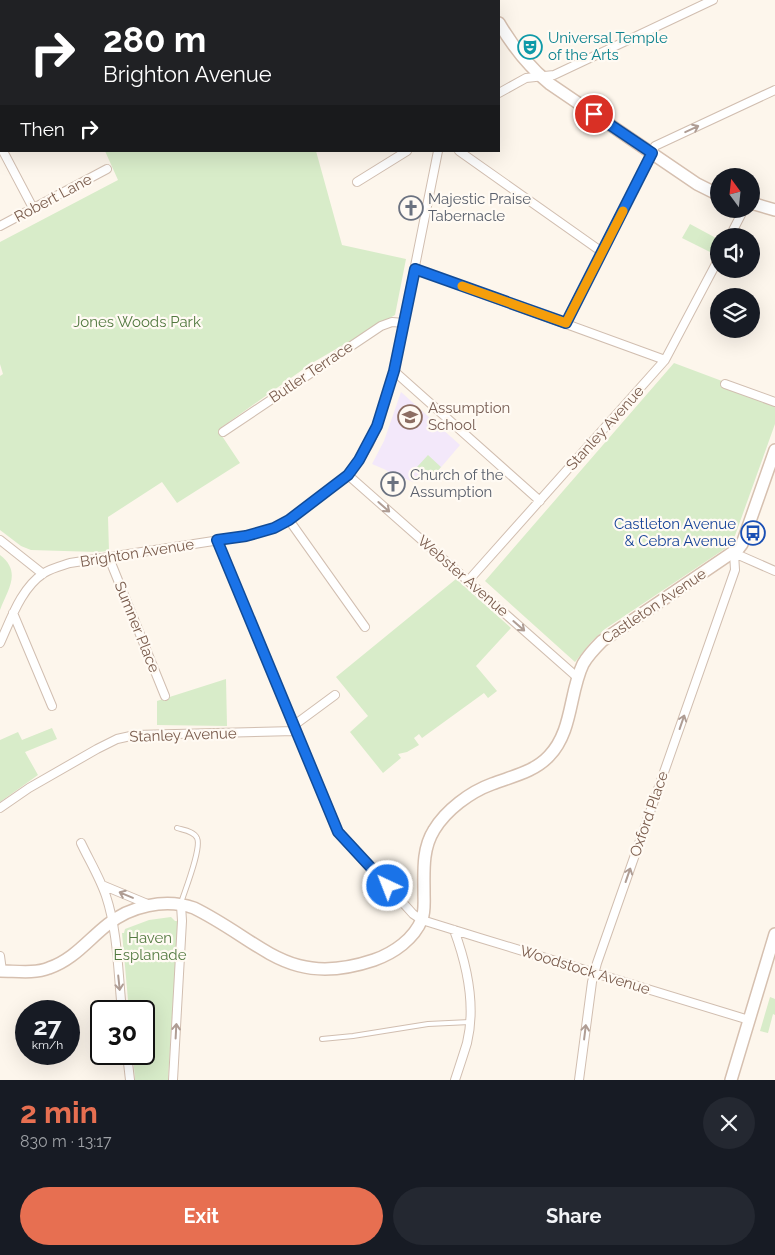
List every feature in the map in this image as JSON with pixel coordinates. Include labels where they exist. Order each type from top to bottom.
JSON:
[{"type":"street","points":[[500,93],[526,78],[554,75],[713,0]]},
{"type":"street","points":[[500,25],[515,48],[542,77],[701,187],[710,191]]},
{"type":"street","points":[[566,323],[655,146],[775,90]]},
{"type":"street","points":[[3,152],[33,208]]},
{"type":"street","points":[[357,182],[406,152]]},
{"type":"street","name":"Brighton Avenue","points":[[0,643],[22,597],[33,583],[53,568],[70,563],[246,536],[274,528],[289,520],[348,475],[363,453],[377,426],[394,371],[438,152]]},
{"type":"street","points":[[460,152],[602,252]]},
{"type":"street","name":"Robert Lane","points":[[0,226],[107,169]]},
{"type":"street","points":[[760,206],[775,210]]},
{"type":"street","points":[[415,269],[665,360]]},
{"type":"street","name":"Stanley Avenue","points":[[468,581],[665,360],[710,275]]},
{"type":"street","name":"Butler Terrace","points":[[223,432],[381,326],[392,322],[404,323]]},
{"type":"street","points":[[394,371],[540,502]]},
{"type":"street","points":[[725,384],[775,402]]},
{"type":"street","name":"Castleton Avenue","points":[[422,920],[425,856],[432,832],[448,813],[474,793],[527,772],[548,757],[563,734],[578,678],[589,654],[607,636],[734,553],[742,544],[775,450]]},
{"type":"street","name":"Webster Avenue","points":[[348,475],[578,678]]},
{"type":"street","points":[[289,520],[365,627]]},
{"type":"street","points":[[0,540],[43,574]]},
{"type":"street","points":[[0,956],[1,971],[34,972],[54,967],[77,952],[112,921],[131,911],[150,905],[168,904],[197,909],[278,959],[297,966],[320,970],[348,967],[387,955],[408,939],[422,920],[413,914],[338,832],[217,540]]},
{"type":"street","points":[[734,553],[775,571]]},
{"type":"street","name":"Oxford Place","points":[[579,1080],[594,973],[735,570],[734,553]]},
{"type":"street","name":"Sumner Place","points":[[109,558],[164,696]]},
{"type":"street","points":[[13,614],[52,706]]},
{"type":"street","points":[[294,729],[335,695]]},
{"type":"street","name":"Stanley Avenue","points":[[0,808],[29,788],[117,739],[135,734],[294,729]]},
{"type":"street","points":[[81,843],[108,901],[121,1000]]},
{"type":"street","points":[[102,885],[150,905]]},
{"type":"street","points":[[173,1080],[182,921],[181,905]]},
{"type":"street","name":"Woodstock Avenue","points":[[422,920],[749,1020]]},
{"type":"street","points":[[454,930],[469,986],[470,1022],[467,1042],[455,1080]]},
{"type":"street","points":[[731,1080],[775,934]]},
{"type":"street","points":[[128,1065],[130,1080]]},
{"type":"lane","points":[[177,828],[193,833],[198,839],[197,854],[181,905]]},
{"type":"lane","points":[[322,1039],[428,1024],[470,1022]]},
{"type":"shaded area","name":"Assumption School","points":[[401,392],[460,445],[431,479],[422,471],[413,482],[401,477],[398,480],[386,470],[372,464],[384,441]]},
{"type":"green space","name":"Jones Woods Park","points":[[105,152],[316,152],[342,245],[406,259],[395,315],[312,363],[219,429],[240,463],[177,503],[162,482],[108,517],[109,551],[31,550],[21,546],[0,530],[0,376],[3,374],[0,364],[0,242],[118,180]]},
{"type":"green space","points":[[690,224],[710,235],[710,252],[682,238]]},
{"type":"green space","points":[[674,363],[722,381],[721,385],[723,387],[775,405],[775,424],[732,544],[605,629],[591,642],[575,662],[485,581]]},
{"type":"green space","points":[[428,455],[441,467],[431,479],[417,467]]},
{"type":"green space","points":[[0,555],[7,561],[12,574],[9,588],[0,610]]},
{"type":"green space","points":[[456,579],[511,628],[476,666],[497,691],[488,698],[484,693],[422,738],[419,734],[414,738],[419,745],[407,752],[398,754],[401,758],[383,773],[350,732],[368,716],[336,677]]},
{"type":"green space","points":[[226,679],[227,726],[157,725],[157,701]]},
{"type":"green space","points":[[52,728],[57,739],[25,752],[38,775],[0,802],[0,740],[18,732],[22,740]]},
{"type":"green space","name":"Haven Esplanade","points":[[171,917],[178,921],[168,1080],[135,1080],[134,1065],[155,1065],[155,1000],[128,1000],[122,933],[124,933],[125,929],[149,920]]},
{"type":"green space","points":[[770,997],[775,999],[775,1015],[773,1014],[768,1033],[760,1031]]},
{"type":"slow traffic","points":[[462,286],[566,323],[623,211]]},
{"type":"place","name":"Universal Temple of the Arts","points":[[530,47]]},
{"type":"place","name":"Majestic Praise Tabernacle","points":[[411,208]]},
{"type":"place","name":"Assumption School","points":[[410,417]]},
{"type":"place","name":"Church of the Assumption","points":[[393,484]]},
{"type":"place","name":"Castleton Avenue & Cebra Avenue","points":[[753,533]]},
{"type":"route","points":[[388,886],[338,832],[323,800],[217,540],[246,536],[274,528],[289,520],[348,475],[359,460],[377,426],[394,371],[415,269],[566,323],[652,153],[594,114]]}]
